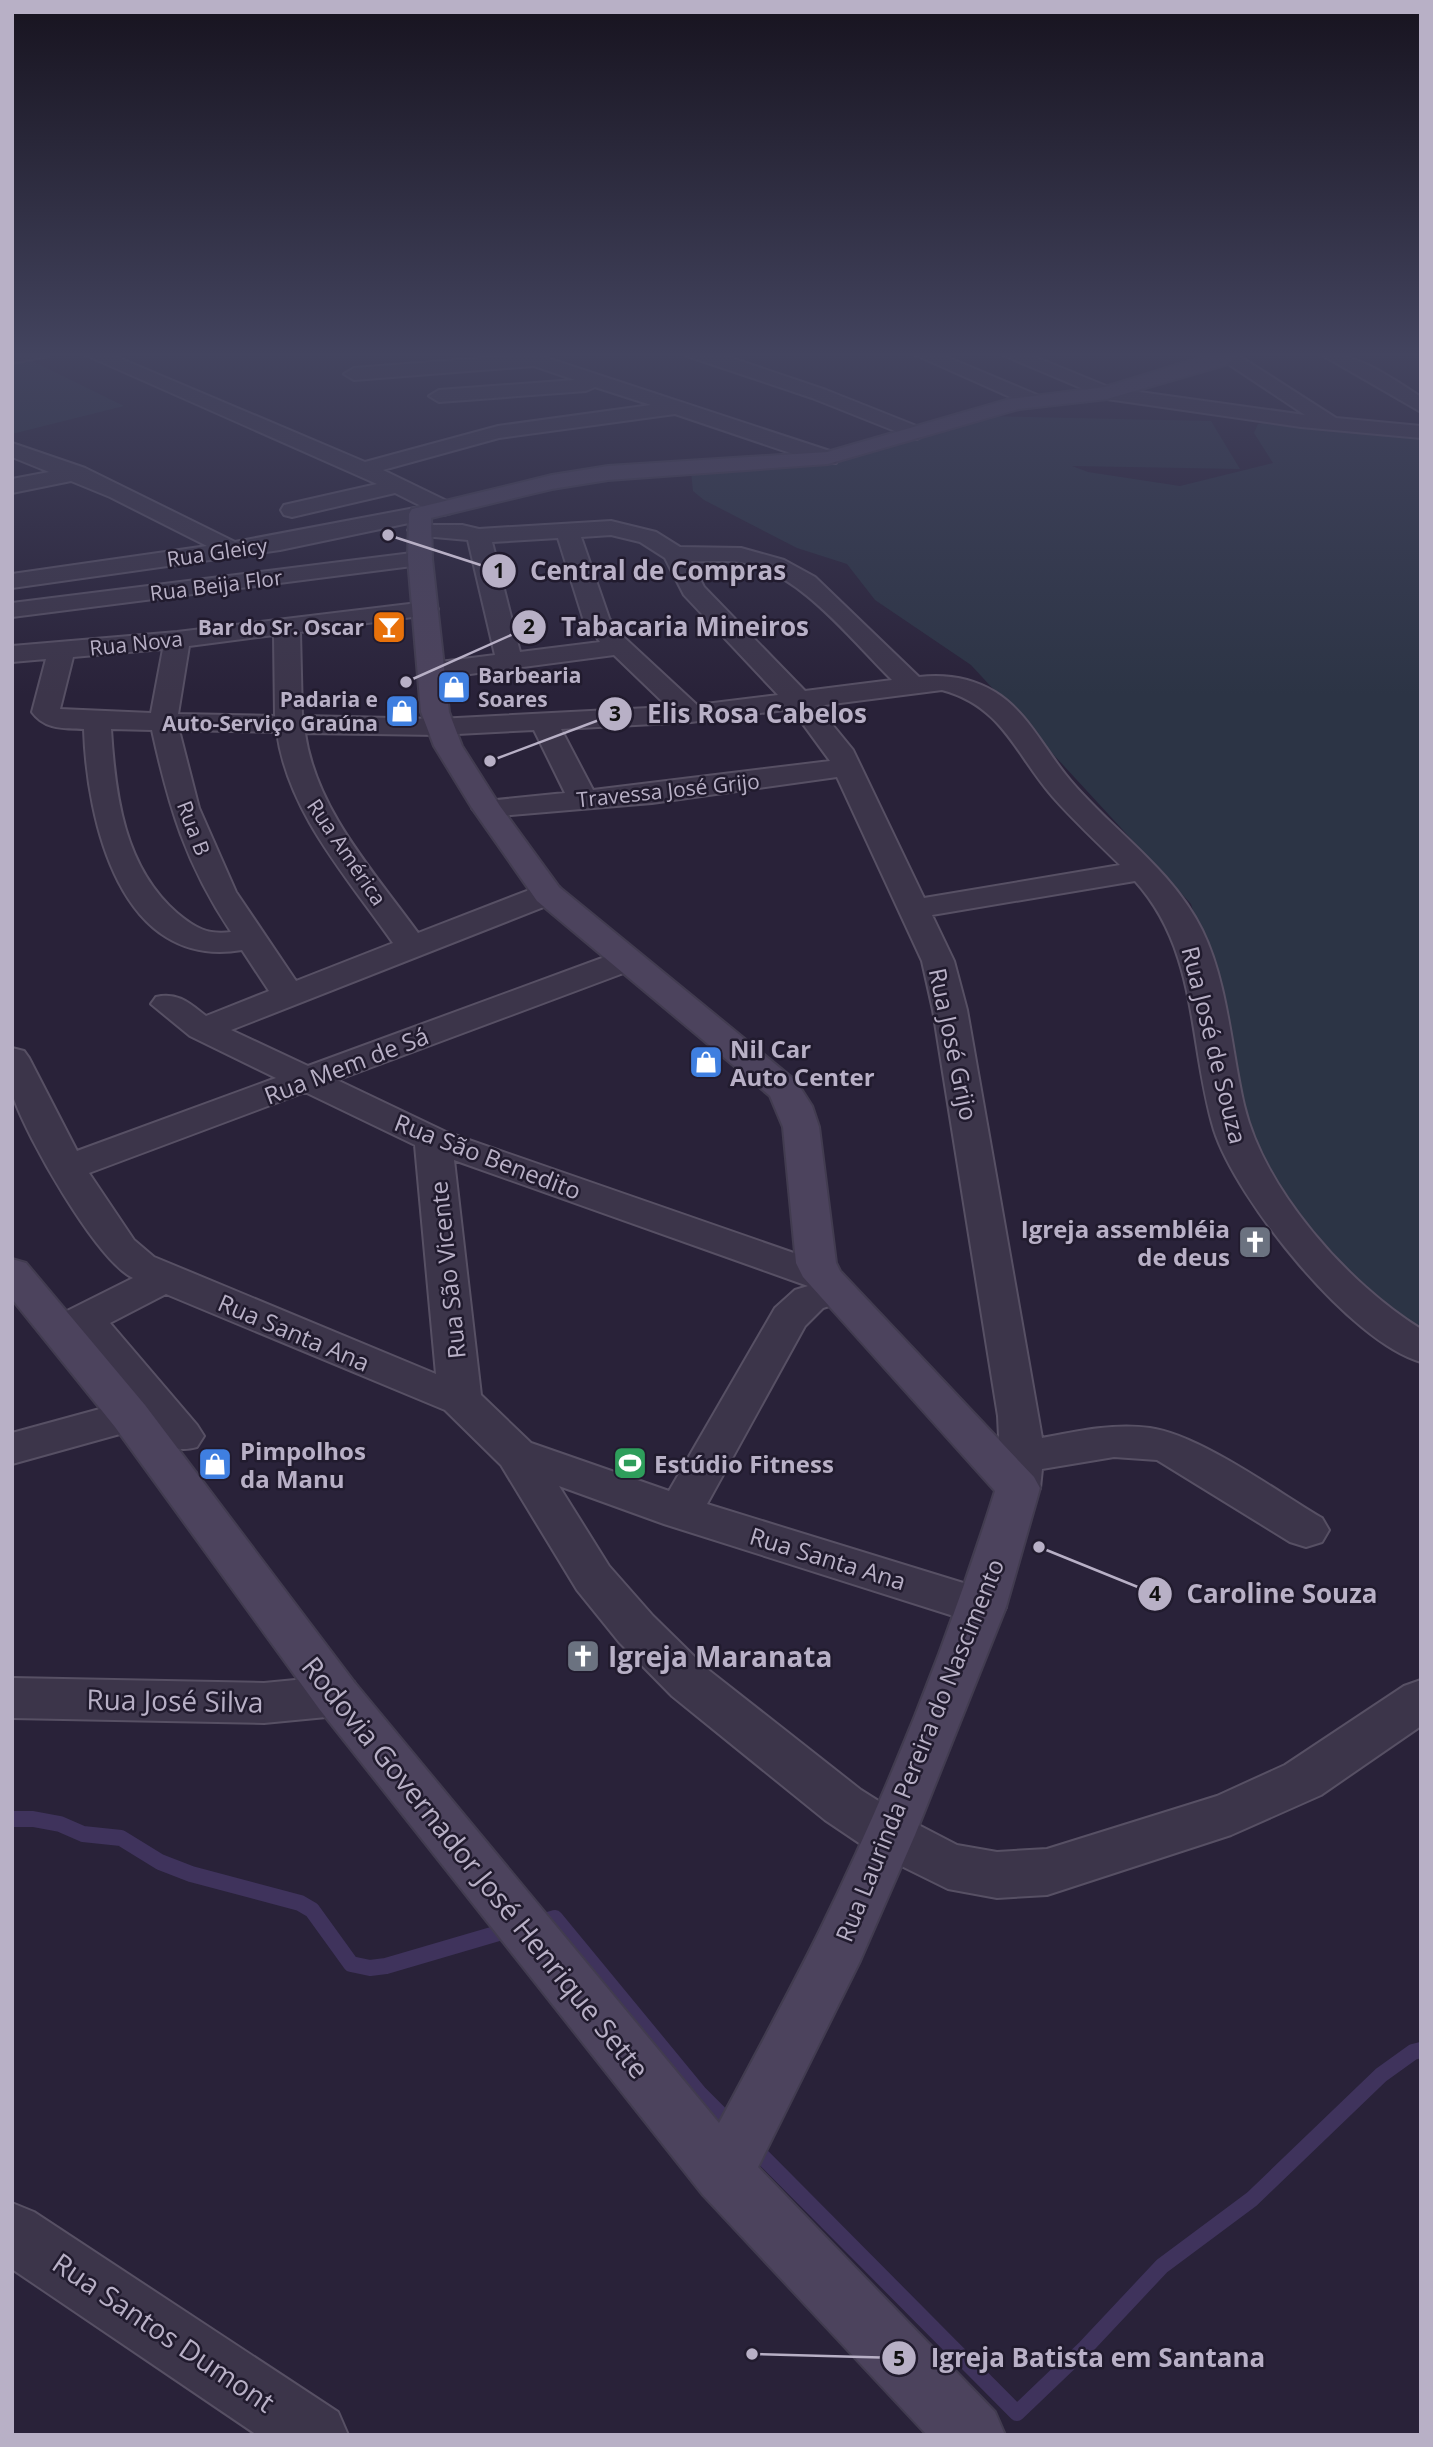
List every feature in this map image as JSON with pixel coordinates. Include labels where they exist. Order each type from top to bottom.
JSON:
[{"type":"street","points":[[59,466],[232,550]]},
{"type":"street","points":[[356,466],[398,486],[428,517],[479,536],[611,528],[663,544],[675,554],[740,555],[776,565],[806,582],[911,684]]},
{"type":"street","points":[[363,469],[373,466]]},
{"type":"street","points":[[428,517],[552,482],[608,472],[699,466]]},
{"type":"street","points":[[12,486],[77,473]]},
{"type":"street","points":[[292,510],[398,486]]},
{"type":"street","points":[[428,517],[420,559],[439,727],[487,808],[548,894],[625,961],[783,1089],[794,1106],[801,1127],[816,1263],[828,1284],[1020,1473],[1123,1440],[1147,1441],[1170,1448],[1306,1530]]},
{"type":"street","name":"Rua Gleicy","points":[[12,580],[232,550],[428,517]]},
{"type":"street","points":[[567,530],[596,618],[607,635],[691,714]]},
{"type":"street","points":[[479,536],[510,663]]},
{"type":"street","name":"Rua José Grijo","points":[[675,554],[693,590],[800,702],[839,750],[938,961],[950,1010],[1016,1403],[1020,1473]]},
{"type":"street","name":"Rua Beija Flor","points":[[12,610],[420,559]]},
{"type":"street","name":"Rua Nova","points":[[12,654],[177,640],[426,609]]},
{"type":"street","name":"Rua América","points":[[288,625],[287,723],[302,783],[314,808],[412,948]]},
{"type":"street","name":"Rua B","points":[[177,640],[163,720],[184,808],[220,892],[289,996]]},
{"type":"street","points":[[432,671],[620,647]]},
{"type":"street","name":"Rua José de Souza","points":[[61,651],[47,715],[58,720],[439,727],[691,714],[800,702],[911,684],[942,682],[962,685],[997,704],[1007,713],[1060,787],[1141,871],[1182,922],[1193,948],[1227,1107],[1247,1163],[1300,1242],[1337,1286],[1421,1348]]},
{"type":"street","points":[[97,719],[98,756],[116,852],[142,898],[158,915],[195,940],[226,943],[249,939]]},
{"type":"street","points":[[544,722],[583,800]]},
{"type":"street","name":"Travessa José Grijo","points":[[487,808],[717,786],[848,767]]},
{"type":"street","points":[[915,909],[1141,871]]},
{"type":"street","points":[[202,1029],[548,894]]},
{"type":"street","name":"Rua Mem de Sá","points":[[67,1168],[625,961]]},
{"type":"street","name":"Rua São Benedito","points":[[168,1004],[202,1029],[433,1140],[828,1284]]},
{"type":"street","name":"Rua Santa Ana","points":[[12,1058],[67,1168],[120,1249],[141,1266],[165,1278],[460,1400],[516,1454],[593,1578],[636,1629],[689,1682],[843,1805],[889,1835],[948,1866],[997,1875],[1047,1872],[1231,1813],[1303,1780],[1421,1700]]},
{"type":"street","name":"Rua São Vicente","points":[[433,1140],[460,1400]]},
{"type":"street","name":"Rodovia Governador José Henrique Sette","points":[[12,1272],[76,1329],[130,1416],[337,1696],[614,2042],[724,2174],[972,2435]]},
{"type":"street","points":[[165,1278],[76,1329],[182,1436]]},
{"type":"street","points":[[680,1512],[789,1318],[828,1284]]},
{"type":"street","points":[[12,1449],[130,1416]]},
{"type":"street","name":"Rua Santa Ana","points":[[516,1454],[680,1512],[982,1607]]},
{"type":"street","name":"Rua Laurinda Pereira do Nascimento","points":[[724,2174],[841,1944],[889,1835],[982,1607],[1020,1473]]},
{"type":"street","name":"Rua José Silva","points":[[12,1698],[264,1703],[337,1696]]},
{"type":"street","name":"Rua Santos Dumont","points":[[12,2233],[286,2426]]},
{"type":"shaded area","points":[[748,466],[1073,466],[1088,472],[1180,486],[1260,466],[1421,466],[1421,1332],[1303,1234],[1262,1172],[1245,1112],[1235,1049],[1191,904],[971,665],[875,600],[847,564],[797,548],[704,500],[693,491],[691,472]]},
{"type":"shaded area","points":[[1083,466],[1238,466],[1240,469]]},
{"type":"waterway","points":[[12,1819],[33,1819],[60,1824],[83,1834],[121,1838],[160,1862],[191,1874],[300,1903],[312,1910],[351,1964],[370,1968],[386,1966],[509,1930]]},
{"type":"waterway","points":[[538,1923],[555,1918],[700,2094],[731,2125]]},
{"type":"waterway","points":[[754,2148],[1017,2413],[1085,2348],[1162,2266],[1252,2199],[1381,2075],[1413,2052],[1421,2050]]},
{"type":"place","name":"Central de Compras","points":[[388,535]]},
{"type":"place","name":"Bar do Sr. Oscar","points":[[389,627]]},
{"type":"place","name":"Tabacaria Mineiros","points":[[406,682]]},
{"type":"place","name":"Barbearia Soares","points":[[454,687]]},
{"type":"place","name":"Padaria e Auto-Serviço Graúna","points":[[402,711]]},
{"type":"place","name":"Elis Rosa Cabelos","points":[[490,761]]},
{"type":"place","name":"Nil Car Auto Center","points":[[706,1062]]},
{"type":"place","name":"Igreja assembléia de deus","points":[[1255,1242]]},
{"type":"place","name":"Estúdio Fitness","points":[[630,1463]]},
{"type":"place","name":"Pimpolhos da Manu","points":[[215,1464]]},
{"type":"place","name":"Caroline Souza","points":[[1039,1547]]},
{"type":"place","name":"Igreja Maranata","points":[[583,1656]]},
{"type":"place","name":"Igreja Batista em Santana","points":[[752,2354]]}]
